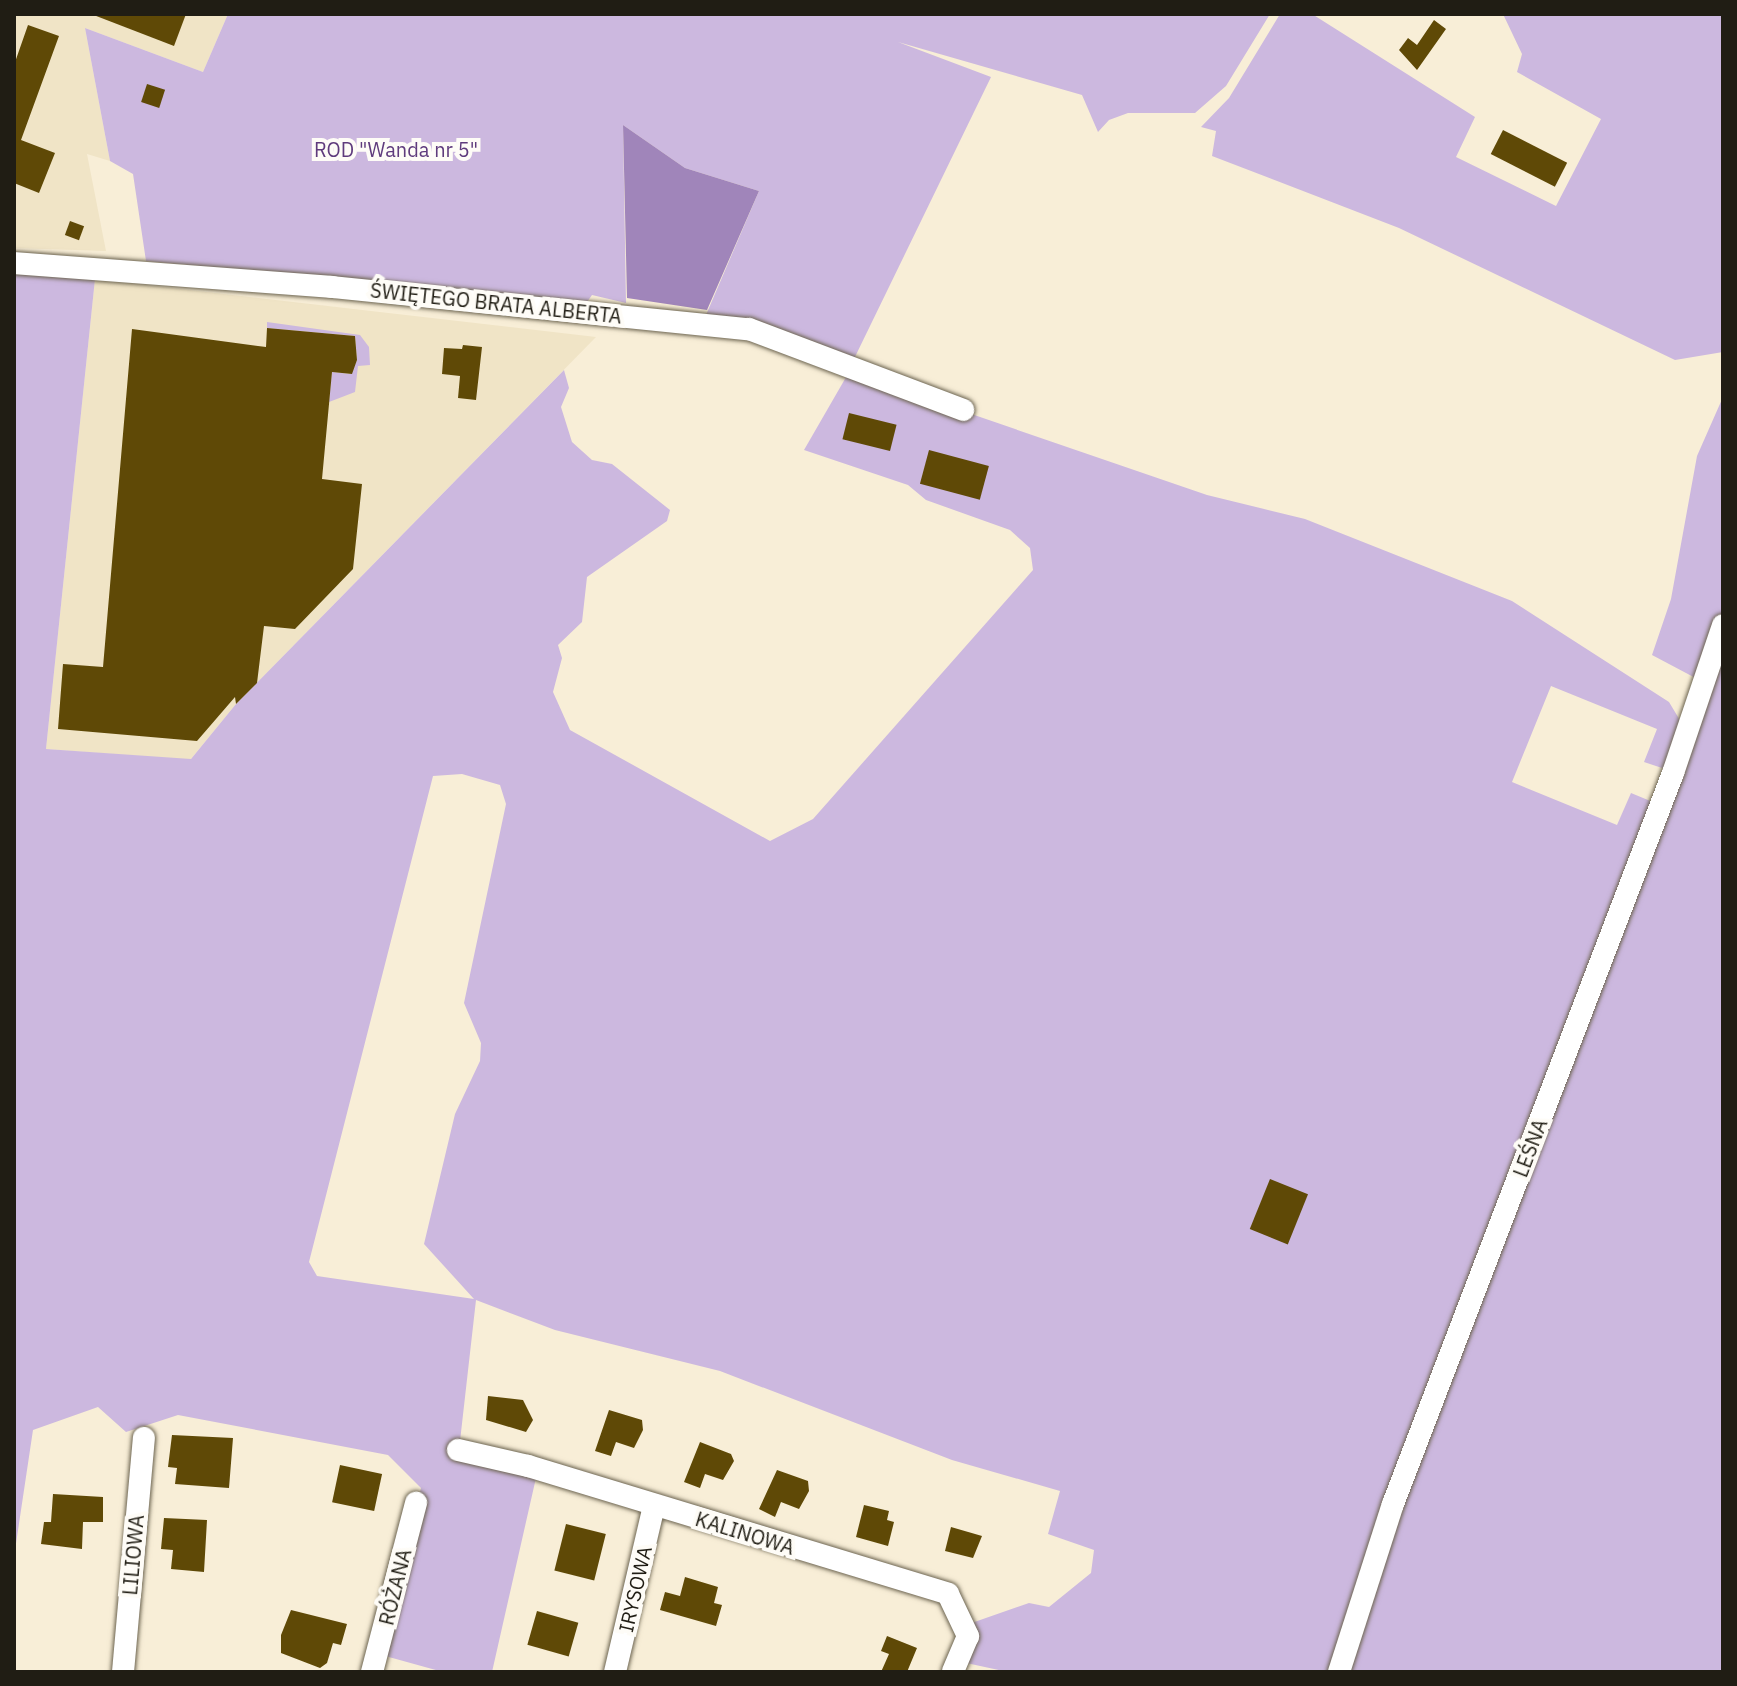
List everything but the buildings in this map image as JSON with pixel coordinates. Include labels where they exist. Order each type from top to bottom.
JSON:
[{"type":"street","name":"ŚWIĘTEGO BRATA ALBERTA","points":[[14,263],[332,287],[749,329],[963,410]]},
{"type":"street","name":"LEŚNA","points":[[1339,1672],[1393,1504],[1673,773],[1723,625]]},
{"type":"street","name":"LILIOWA","points":[[123,1672],[144,1438]]},
{"type":"street","name":"KALINOWA","points":[[458,1450],[948,1594],[968,1636],[953,1672]]},
{"type":"street","name":"RÓŻANA","points":[[372,1672],[416,1503]]},
{"type":"street","name":"IRYSOWA","points":[[615,1672],[654,1506]]},
{"type":"shaded area","points":[[14,14],[228,14],[203,72],[85,28],[110,161],[87,154],[106,251],[14,248]]},
{"type":"shaded area","points":[[623,125],[685,168],[759,191],[707,310],[627,298]]},
{"type":"shaded area","points":[[95,279],[596,337],[236,704],[190,760],[46,749]]},
{"type":"green space","name":"ROD \"Wanda nr 5\"","points":[[228,14],[1270,14],[1226,86],[1195,113],[1128,113],[1109,120],[1098,132],[1082,95],[898,42],[991,77],[853,361],[706,315],[759,191],[685,168],[623,125],[626,303],[592,295],[587,302],[146,261],[133,174],[110,161],[85,28],[203,72]]},
{"type":"green space","points":[[1280,14],[1312,14],[1475,117],[1456,157],[1556,206],[1601,119],[1517,72],[1522,54],[1503,14],[1723,14],[1723,352],[1675,360],[1399,228],[1212,156],[1216,131],[1201,127],[1229,98]]},
{"type":"green space","points":[[14,274],[95,279],[46,749],[191,759],[236,704],[564,370],[569,388],[561,407],[572,442],[592,460],[612,464],[670,510],[667,521],[587,577],[582,622],[558,645],[562,658],[553,692],[570,730],[770,841],[813,819],[1033,570],[1030,548],[1010,530],[926,500],[908,485],[804,450],[849,372],[1207,495],[1305,519],[1512,601],[1669,702],[1681,722],[1665,769],[1644,762],[1657,729],[1551,686],[1512,782],[1617,825],[1631,793],[1660,805],[1703,682],[1652,655],[1671,599],[1697,456],[1723,397],[1723,1672],[1008,1672],[957,1661],[963,1626],[1029,1603],[1049,1607],[1091,1573],[1094,1550],[1048,1534],[1060,1491],[952,1460],[720,1371],[555,1330],[476,1300],[459,1450],[538,1469],[492,1672],[443,1672],[378,1654],[421,1488],[388,1455],[178,1415],[126,1432],[98,1407],[33,1430],[14,1557]],"holes":[[[462,774],[500,785],[506,804],[464,1003],[481,1043],[480,1061],[455,1114],[424,1244],[474,1299],[317,1276],[309,1262],[433,776]]]},
{"type":"green space","points":[[267,322],[360,335],[369,347],[370,365],[358,366],[355,392],[329,402],[332,372],[351,374],[357,360],[355,336],[267,328]]}]
